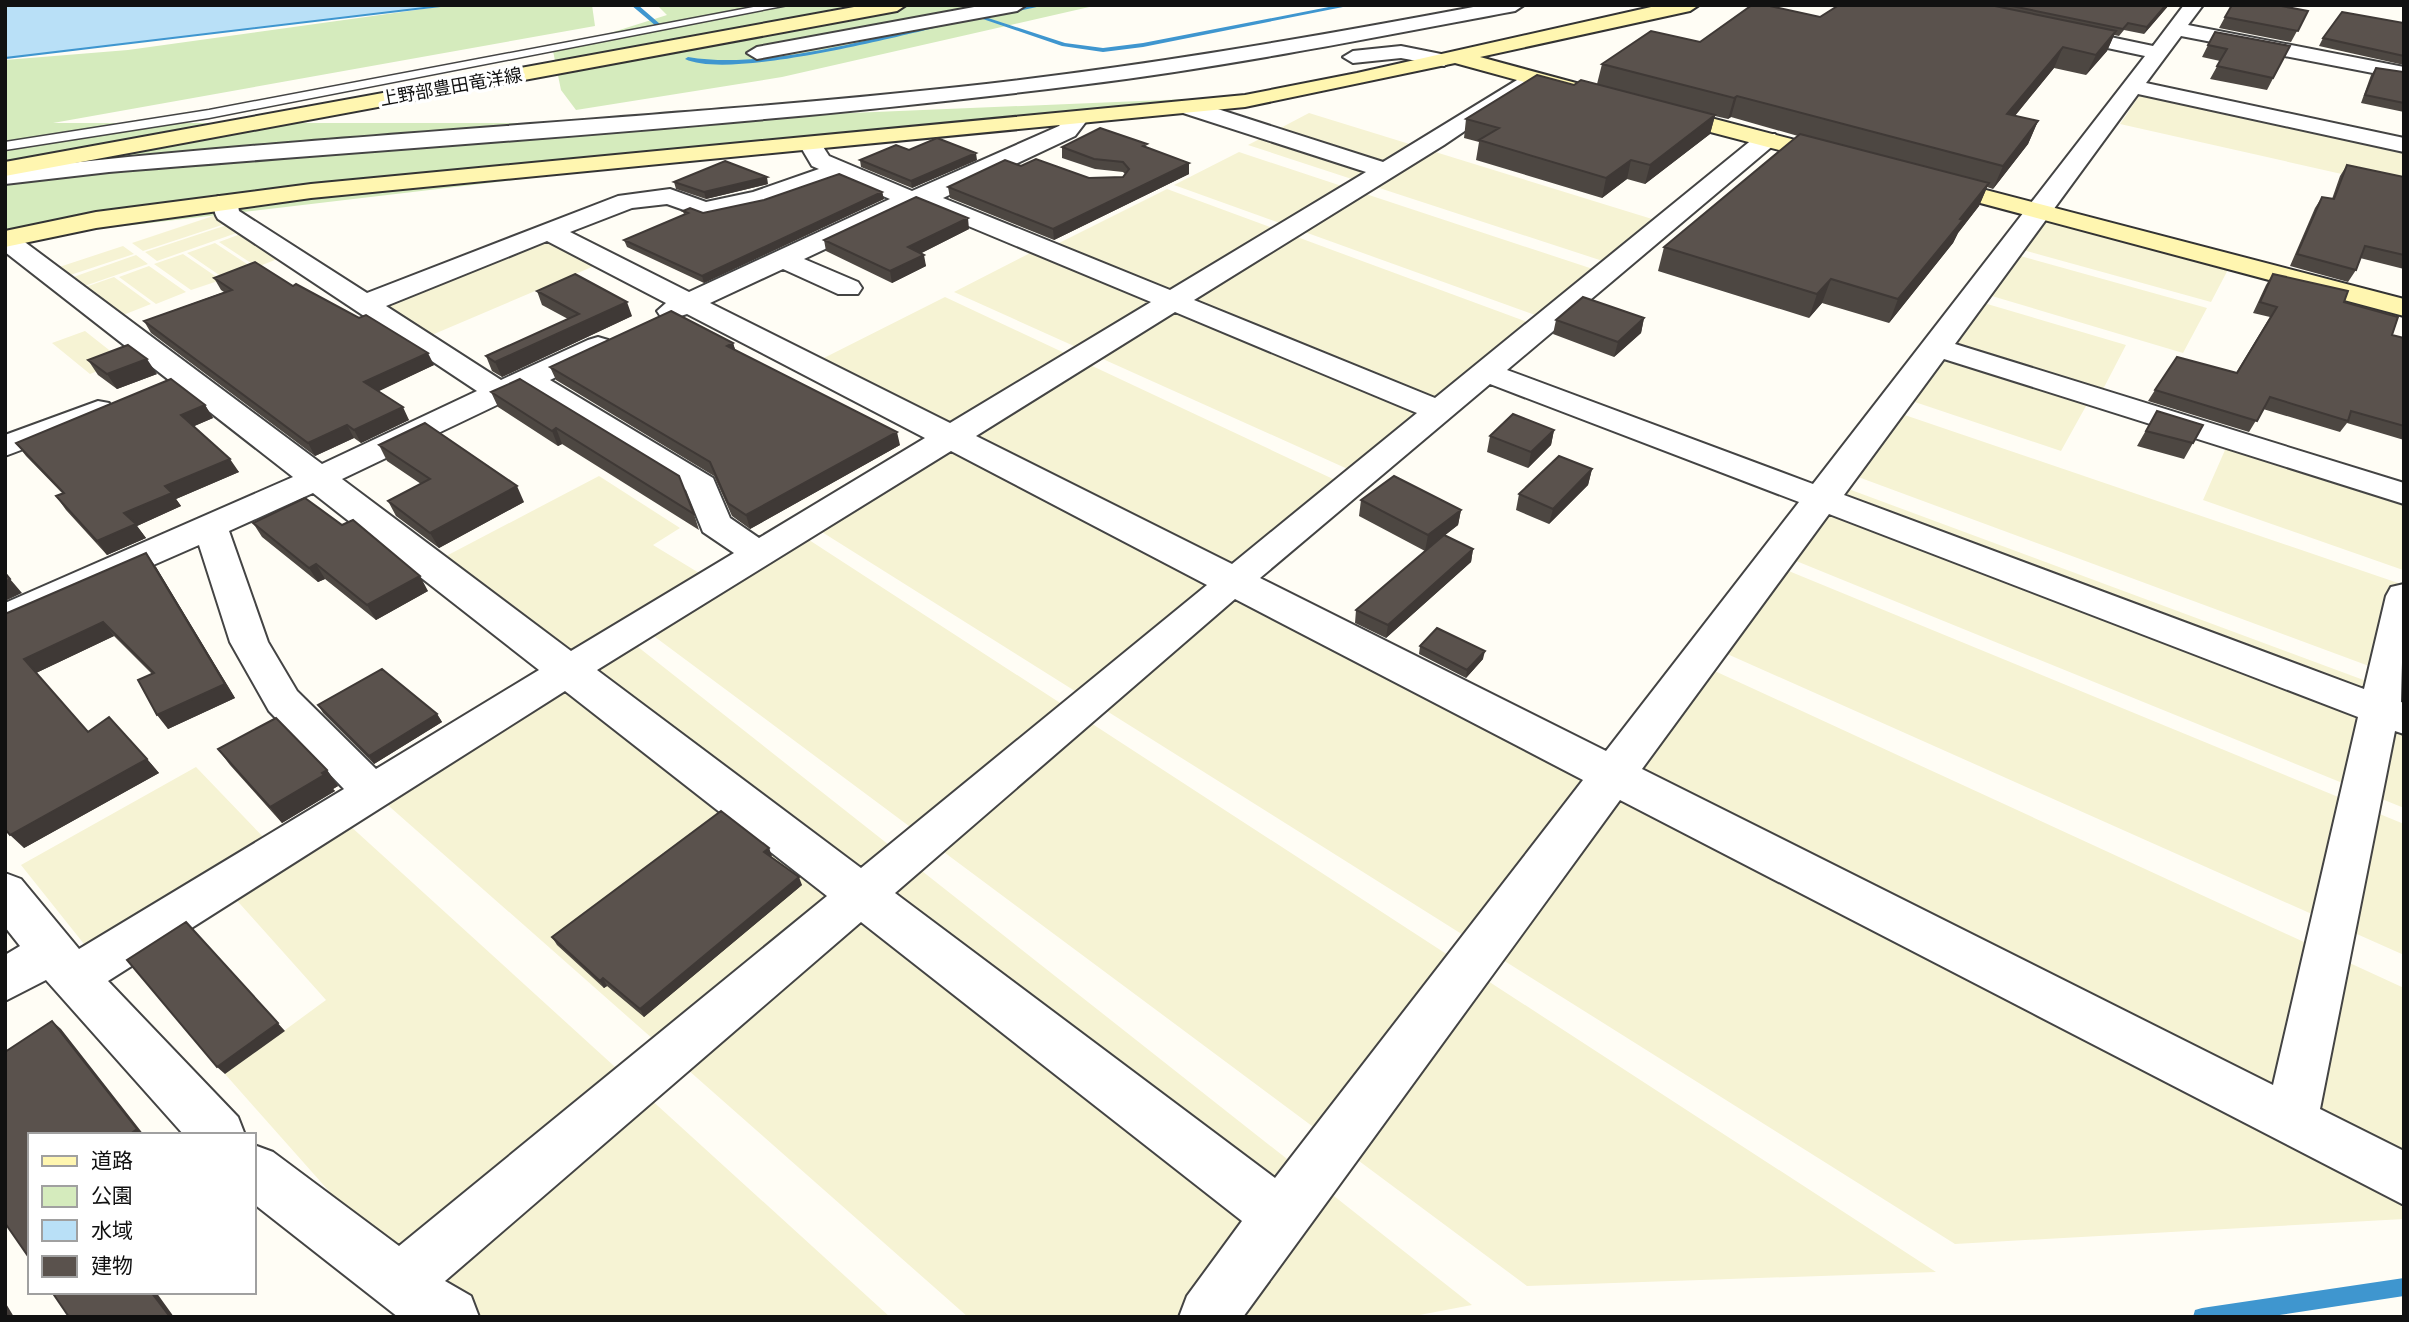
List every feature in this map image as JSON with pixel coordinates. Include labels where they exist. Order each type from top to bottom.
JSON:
[{"type":"street","name":"上野部豊田竜洋線","points":[[5,169],[897,5]]},
{"type":"street","points":[[757,53],[1017,5]]},
{"type":"street","points":[[5,177],[813,107],[1124,73],[1276,50],[1515,5]]},
{"type":"street","points":[[5,239],[96,220],[227,201],[1188,107],[1323,89],[1606,21],[1690,5]]},
{"type":"street","points":[[1208,1317],[1280,1216],[2194,5]]},
{"type":"street","points":[[2035,28],[2158,53]]},
{"type":"street","points":[[2177,29],[2404,73]]},
{"type":"street","points":[[1124,73],[1250,68],[1401,52],[1450,59],[1609,99]]},
{"type":"street","points":[[5,979],[63,965],[373,792],[1386,171],[1530,78]]},
{"type":"street","points":[[2133,87],[2404,145]]},
{"type":"street","points":[[1635,105],[1858,163]]},
{"type":"street","points":[[1188,107],[1386,171]]},
{"type":"street","points":[[5,618],[318,478],[783,259],[1020,153],[1067,131],[1077,118]]},
{"type":"street","points":[[400,1282],[1233,582],[1767,139]]},
{"type":"street","points":[[810,144],[820,161],[840,170],[1173,301],[1439,411]]},
{"type":"street","points":[[1020,153],[1055,166]]},
{"type":"street","points":[[365,304],[627,201],[670,196],[704,210],[740,200],[756,199],[840,170]]},
{"type":"street","points":[[1910,177],[2404,308]]},
{"type":"street","points":[[227,201],[228,214],[365,304],[701,485],[715,524],[760,554]]},
{"type":"street","points":[[549,232],[2404,1179]]},
{"type":"street","points":[[5,239],[1280,1216]]},
{"type":"street","points":[[783,259],[848,288]]},
{"type":"street","points":[[1936,347],[2404,494]]},
{"type":"street","points":[[1486,372],[2392,715]]},
{"type":"street","points":[[5,446],[185,376]]},
{"type":"street","points":[[210,526],[249,642],[284,701],[373,792]]},
{"type":"street","points":[[2291,1122],[2392,715],[2404,596]]},
{"type":"street","points":[[5,892],[63,965],[217,1133]]},
{"type":"street","points":[[256,1173],[450,1317]]},
{"type":"lane","points":[[5,146],[209,114],[783,5]]},
{"type":"shaded area","points":[[2141,93],[2404,151],[2404,188],[2120,124]]},
{"type":"shaded area","points":[[1309,113],[1665,223],[1615,265],[1248,145]]},
{"type":"shaded area","points":[[1239,152],[1605,273],[1549,320],[1174,185]]},
{"type":"shaded area","points":[[1167,189],[1541,327],[1361,475],[954,292],[1038,249],[1408,397],[1059,243]]},
{"type":"shaded area","points":[[2040,211],[2232,262],[2211,302],[2012,247]]},
{"type":"shaded area","points":[[219,214],[231,222],[143,251],[132,243]]},
{"type":"shaded area","points":[[233,223],[245,230],[157,261],[145,252]]},
{"type":"shaded area","points":[[246,232],[285,256],[257,267],[219,242]]},
{"type":"shaded area","points":[[549,232],[606,261],[420,340],[365,304]]},
{"type":"shaded area","points":[[215,243],[253,268],[225,279],[187,253]]},
{"type":"shaded area","points":[[123,246],[134,254],[58,279],[47,271]]},
{"type":"shaded area","points":[[2006,252],[2207,308],[2183,353],[1975,291]]},
{"type":"shaded area","points":[[183,254],[221,280],[191,290],[154,264]]},
{"type":"shaded area","points":[[136,255],[148,264],[73,290],[62,281]]},
{"type":"shaded area","points":[[149,266],[186,292],[156,304],[119,277]]},
{"type":"shaded area","points":[[114,277],[151,304],[113,319],[74,291]]},
{"type":"shaded area","points":[[945,297],[1348,486],[1233,582],[804,368]]},
{"type":"shaded area","points":[[1977,301],[2126,345],[2099,397],[1942,345]]},
{"type":"shaded area","points":[[85,331],[123,361],[90,374],[52,343]]},
{"type":"shaded area","points":[[1936,348],[2091,397],[2061,451],[1897,396]]},
{"type":"shaded area","points":[[1890,410],[2404,585],[2404,679],[1842,471]]},
{"type":"shaded area","points":[[2229,441],[2404,496],[2403,570],[2203,500]]},
{"type":"shaded area","points":[[947,447],[2404,1180],[2404,1219],[1955,1244],[814,527]]},
{"type":"shaded area","points":[[599,476],[680,528],[653,545],[714,582],[569,670],[431,564]]},
{"type":"shaded area","points":[[1835,484],[2404,695],[2404,808],[1779,554]]},
{"type":"shaded area","points":[[803,536],[1936,1272],[1527,1286],[647,631]]},
{"type":"shaded area","points":[[1779,567],[2404,824],[2404,955],[1716,649]]},
{"type":"shaded area","points":[[633,643],[1472,1305],[1409,1317],[968,1317],[373,792]]},
{"type":"shaded area","points":[[1706,667],[2404,988],[2404,1154],[1630,763]]},
{"type":"shaded area","points":[[196,767],[265,839],[109,938],[84,944],[21,865]]},
{"type":"shaded area","points":[[337,814],[890,1317],[450,1317],[431,1306],[225,1074],[326,1000],[223,885]]},
{"type":"green space","points":[[452,5],[592,5],[595,26],[53,123],[615,123],[1211,98],[5,240],[5,60],[128,50]]},
{"type":"green space","points":[[657,5],[1098,5],[782,77],[576,110],[561,90],[553,51],[667,15]]},
{"type":"water","points":[[5,5],[449,5],[5,58]]},
{"type":"building","points":[[1752,5],[1765,5],[1820,17],[1839,5],[1990,5],[2116,31],[2096,55],[2063,47],[2007,114],[2038,121],[2003,166],[1737,96],[1734,98],[1602,64],[1651,31],[1700,42]]},
{"type":"building","points":[[2007,5],[2166,5],[2147,27],[2128,23],[2123,29]]},
{"type":"building","points":[[2232,5],[2276,5],[2308,11],[2298,31],[2225,17]]},
{"type":"building","points":[[2342,12],[2404,23],[2404,56],[2323,38]]},
{"type":"building","points":[[2215,32],[2290,46],[2273,78],[2217,66],[2227,49],[2208,45]]},
{"type":"building","points":[[2376,68],[2404,72],[2404,103],[2365,95]]},
{"type":"building","points":[[1537,75],[1574,85],[1581,80],[1715,115],[1650,165],[1631,160],[1606,178],[1479,140],[1499,128],[1466,119]]},
{"type":"building","points":[[1100,128],[1147,144],[1143,146],[1189,163],[1053,229],[948,187],[1005,160],[1021,166],[1036,159],[1089,178],[1123,177],[1129,169],[1123,162],[1094,159],[1062,147]]},
{"type":"building","points":[[1800,134],[1989,183],[1960,219],[1963,220],[1898,299],[1831,279],[1817,294],[1664,247]]},
{"type":"building","points":[[937,138],[976,153],[911,181],[860,160],[896,145],[909,150]]},
{"type":"building","points":[[725,161],[767,177],[704,192],[674,182]]},
{"type":"building","points":[[2347,165],[2404,177],[2404,255],[2365,246],[2356,270],[2297,254],[2322,197],[2334,199]]},
{"type":"building","points":[[839,174],[882,192],[702,276],[624,240],[688,213],[683,211],[690,208],[703,213],[764,200]]},
{"type":"building","points":[[916,197],[968,218],[908,247],[924,255],[890,271],[824,240]]},
{"type":"building","points":[[255,262],[293,286],[296,284],[359,318],[366,315],[428,353],[364,382],[403,407],[354,430],[347,425],[308,443],[144,321],[232,290],[214,278]]},
{"type":"building","points":[[575,274],[627,302],[495,362],[486,356],[579,314],[537,291]]},
{"type":"building","points":[[2273,274],[2348,291],[2344,302],[2398,317],[2392,335],[2404,338],[2404,426],[2351,411],[2348,421],[2270,397],[2257,421],[2155,390],[2177,357],[2237,373],[2277,307],[2260,302]]},
{"type":"building","points":[[1583,297],[1644,318],[1618,342],[1556,320]]},
{"type":"building","points":[[671,311],[733,343],[727,346],[897,432],[746,515],[728,503],[710,462],[550,367]]},
{"type":"building","points":[[128,345],[147,359],[107,374],[88,360]]},
{"type":"building","points":[[171,379],[205,405],[181,415],[230,459],[165,486],[172,493],[124,513],[136,524],[97,541],[56,496],[64,493],[16,443]]},
{"type":"building","points":[[520,379],[679,476],[694,514],[556,428],[552,431],[491,392]]},
{"type":"building","points":[[2157,411],[2203,425],[2193,443],[2146,431]]},
{"type":"building","points":[[1513,414],[1554,430],[1531,452],[1490,436]]},
{"type":"building","points":[[425,423],[517,486],[430,533],[388,501],[430,479],[379,445]]},
{"type":"building","points":[[1559,456],[1592,469],[1553,509],[1519,494]]},
{"type":"building","points":[[1394,476],[1461,510],[1428,535],[1361,500]]},
{"type":"building","points":[[305,498],[342,525],[353,520],[420,576],[367,605],[316,564],[309,568],[253,523]]},
{"type":"building","points":[[1444,535],[1473,549],[1388,625],[1356,610]]},
{"type":"building","points":[[146,553],[225,684],[157,715],[138,680],[154,673],[103,622],[24,659],[88,732],[109,717],[147,759],[10,835],[5,829],[5,614]]},
{"type":"building","points":[[1437,628],[1485,651],[1467,670],[1420,646]]},
{"type":"building","points":[[382,669],[437,714],[369,756],[318,705]]},
{"type":"building","points":[[276,718],[327,770],[322,773],[324,775],[270,807],[218,749]]},
{"type":"building","points":[[721,811],[769,848],[764,852],[799,877],[640,1009],[603,978],[600,981],[552,937]]},
{"type":"building","points":[[186,922],[278,1023],[217,1067],[127,960]]},
{"type":"building","points":[[52,1021],[137,1129],[132,1133],[28,1133],[28,1256],[5,1223],[5,1052]]},
{"type":"building","points":[[53,1294],[153,1294],[170,1317],[69,1317]]},
{"type":"waterway","points":[[634,5],[658,25]]},
{"type":"waterway","points":[[1005,12],[1043,5]]},
{"type":"waterway","points":[[980,17],[1064,45],[1103,50],[1143,45],[1350,5]]},
{"type":"waterway","points":[[688,59],[709,63],[775,58],[945,24]]},
{"type":"waterway","points":[[2202,1317],[2404,1287]]}]
